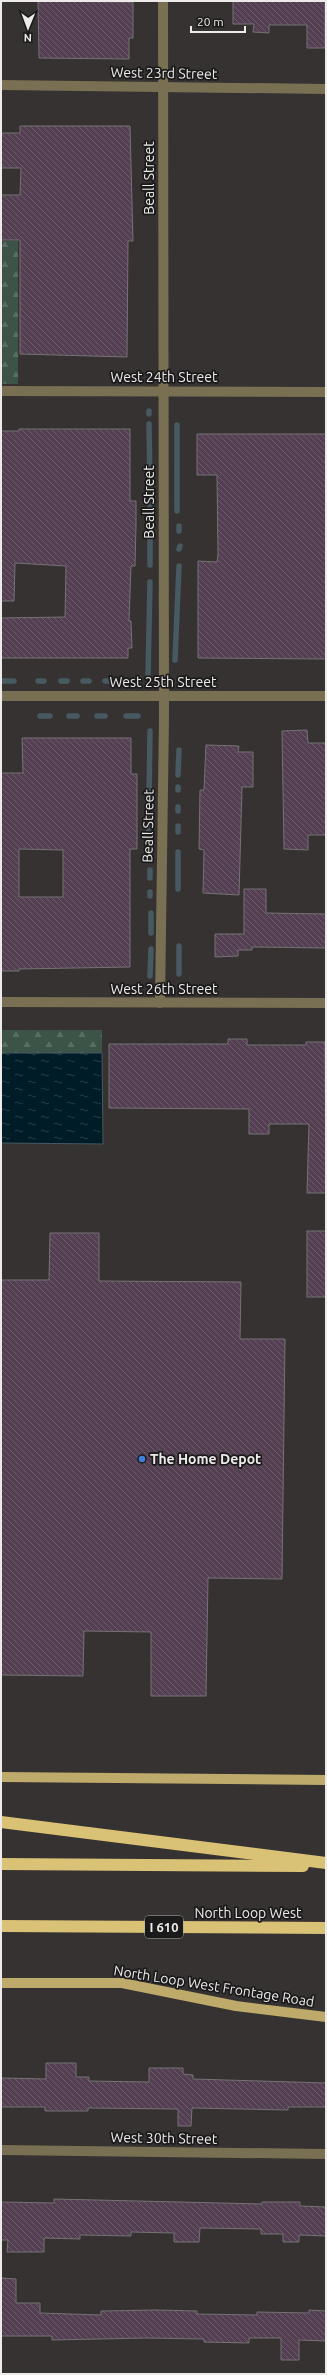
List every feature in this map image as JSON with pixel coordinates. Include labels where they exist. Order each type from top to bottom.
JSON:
[{"type":"highway","points":[[1,1822],[326,1862]]},
{"type":"highway","points":[[1,1864],[326,1866]]},
{"type":"highway","name":"North Loop West","points":[[1,1926],[326,1928]]},
{"type":"main road","points":[[1,1777],[326,1780]]},
{"type":"main road","name":"North Loop West Frontage Road","points":[[1,1983],[122,1983],[236,2006],[326,2017]]},
{"type":"street","name":"Beall Street","points":[[160,1003],[164,696],[163,1]]},
{"type":"street","name":"West 23rd Street","points":[[1,85],[326,89]]},
{"type":"street","name":"West 24th Street","points":[[1,392],[326,392]]},
{"type":"street","name":"West 25th Street","points":[[1,696],[326,696]]},
{"type":"street","name":"West 26th Street","points":[[1,1002],[326,1003]]},
{"type":"street","name":"West 30th Street","points":[[1,2150],[326,2154]]},
{"type":"green space","points":[[1,241],[18,241],[18,384],[1,384]]},
{"type":"green space","points":[[1,1030],[102,1030],[102,1053],[1,1053]]},
{"type":"water","points":[[1,1053],[102,1053],[103,1144],[1,1143]]},
{"type":"building","points":[[38,1],[133,2],[133,38],[129,38],[129,59],[39,58]]},
{"type":"building","points":[[233,1],[325,1],[325,48],[307,48],[307,25],[269,25],[269,33],[253,32],[254,24],[233,24]]},
{"type":"building","points":[[20,126],[130,126],[133,241],[128,241],[127,357],[20,354],[20,240],[1,240],[1,195],[20,195],[21,168],[1,168],[1,133],[20,133]]},
{"type":"building","points":[[19,429],[130,429],[130,501],[136,501],[136,525],[135,566],[131,566],[129,621],[131,621],[132,648],[128,648],[128,658],[1,658],[1,618],[65,617],[66,566],[15,563],[14,601],[1,601],[1,431],[19,431]]},
{"type":"building","points":[[197,434],[326,434],[326,659],[198,658],[198,561],[217,562],[218,554],[217,475],[197,475]]},
{"type":"building","points":[[307,730],[308,743],[326,743],[326,835],[308,835],[308,850],[284,849],[282,731]]},
{"type":"building","points":[[22,738],[131,738],[131,774],[137,774],[137,849],[130,849],[130,967],[19,969],[19,971],[1,971],[1,773],[23,773]],"holes":[[[19,849],[63,850],[63,897],[19,897]]]},
{"type":"building","points":[[206,745],[239,746],[238,752],[253,752],[253,787],[242,787],[239,895],[203,893],[204,850],[199,849],[200,790],[204,790]]},
{"type":"building","points":[[244,889],[266,889],[266,913],[326,914],[326,948],[252,947],[252,950],[238,950],[238,956],[215,957],[215,934],[244,934]]},
{"type":"building","points":[[228,1039],[247,1039],[247,1045],[306,1045],[306,1042],[325,1042],[326,1193],[307,1193],[309,1124],[269,1124],[269,1134],[249,1134],[249,1109],[109,1108],[109,1044],[228,1044]]},
{"type":"building","points":[[307,1231],[326,1231],[326,1297],[307,1297]]},
{"type":"building","name":"The Home Depot","points":[[50,1233],[99,1233],[99,1281],[241,1282],[240,1339],[285,1339],[282,1579],[208,1578],[206,1696],[151,1696],[151,1632],[84,1631],[83,1676],[1,1675],[1,1280],[49,1280]]},
{"type":"building","points":[[46,2063],[76,2063],[76,2077],[89,2077],[89,2081],[149,2082],[149,2068],[183,2068],[183,2074],[193,2075],[193,2079],[326,2083],[326,2107],[288,2107],[288,2110],[192,2108],[191,2126],[178,2126],[178,2109],[88,2108],[88,2111],[45,2111],[45,2107],[1,2107],[1,2078],[46,2079]]},
{"type":"building","points":[[54,2199],[262,2204],[262,2202],[300,2202],[300,2206],[326,2207],[326,2236],[299,2235],[299,2242],[283,2242],[283,2234],[261,2234],[261,2229],[200,2228],[199,2242],[174,2242],[174,2233],[131,2232],[131,2236],[80,2235],[80,2239],[44,2238],[44,2252],[7,2252],[8,2240],[1,2240],[1,2202],[54,2203]]},
{"type":"building","points":[[1,2278],[16,2279],[16,2303],[40,2303],[40,2313],[101,2315],[101,2311],[155,2310],[197,2311],[197,2314],[257,2315],[257,2312],[309,2313],[309,2310],[326,2311],[326,2341],[299,2340],[299,2360],[281,2360],[281,2338],[249,2338],[249,2343],[204,2342],[204,2339],[146,2338],[52,2340],[52,2336],[1,2336]]},
{"type":"waterway","points":[[149,424],[150,487]]},
{"type":"waterway","points":[[177,425],[177,511]]},
{"type":"waterway","points":[[150,504],[151,524]]},
{"type":"waterway","points":[[179,526],[179,531]]},
{"type":"waterway","points":[[150,539],[150,565]]},
{"type":"waterway","points":[[175,660],[179,566]]},
{"type":"waterway","points":[[148,677],[150,582]]},
{"type":"waterway","points":[[130,682],[140,679]]},
{"type":"waterway","points":[[1,681],[14,681]]},
{"type":"waterway","points":[[38,681],[44,681]]},
{"type":"waterway","points":[[61,681],[67,681]]},
{"type":"waterway","points":[[83,681],[89,681]]},
{"type":"waterway","points":[[105,681],[112,681]]},
{"type":"waterway","points":[[40,716],[50,716]]},
{"type":"waterway","points":[[69,716],[77,716]]},
{"type":"waterway","points":[[97,716],[105,716]]},
{"type":"waterway","points":[[126,716],[138,716]]},
{"type":"waterway","points":[[149,800],[150,731]]},
{"type":"waterway","points":[[178,775],[179,750]]},
{"type":"waterway","points":[[149,822],[149,856]]},
{"type":"waterway","points":[[178,826],[178,832]]},
{"type":"waterway","points":[[178,852],[178,889]]},
{"type":"waterway","points":[[150,870],[150,878]]},
{"type":"waterway","points":[[151,913],[151,933]]},
{"type":"waterway","points":[[179,946],[179,974]]},
{"type":"waterway","points":[[150,976],[151,949]]},
{"type":"place","name":"The Home Depot","points":[[142,1459]]}]
